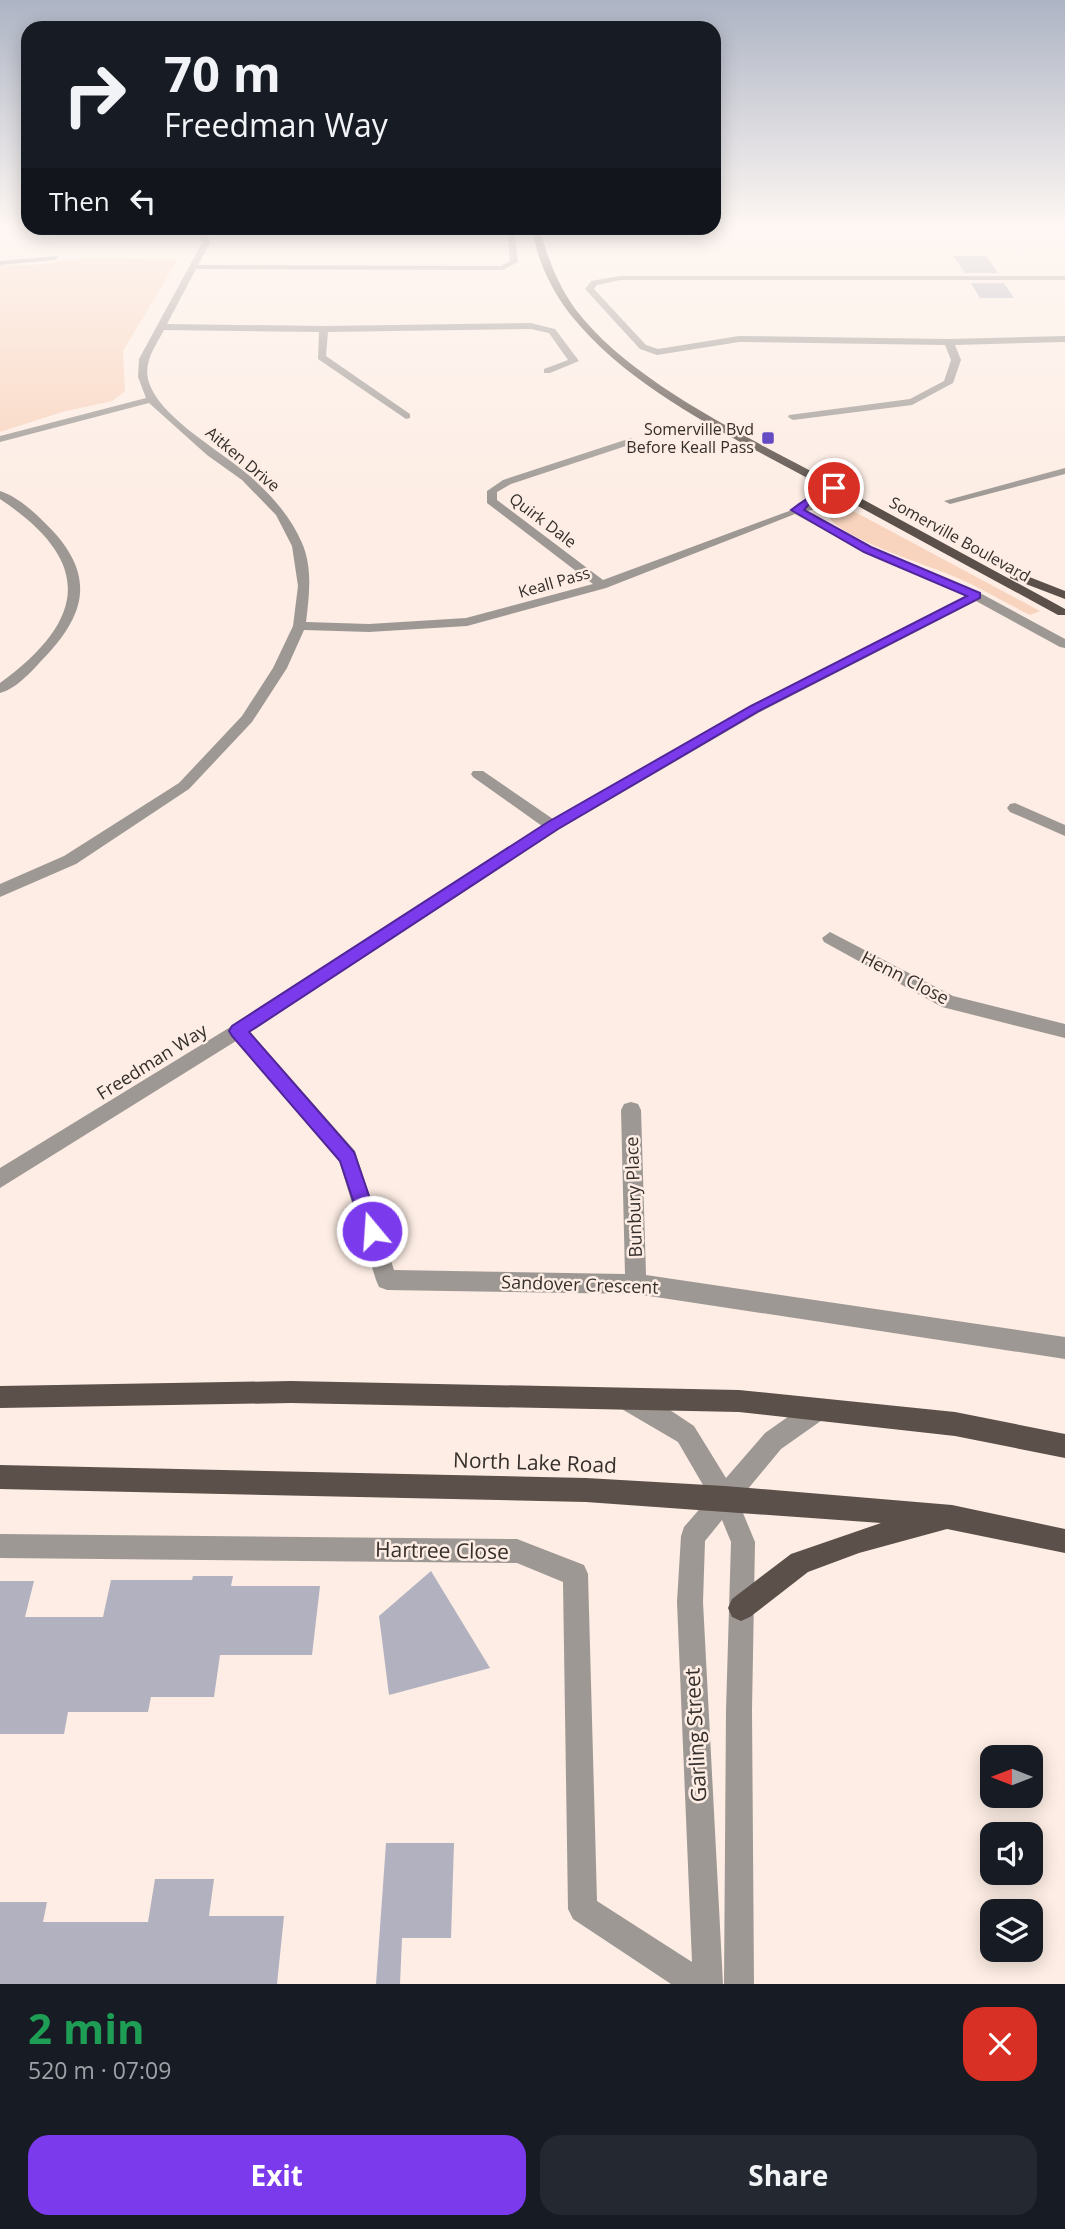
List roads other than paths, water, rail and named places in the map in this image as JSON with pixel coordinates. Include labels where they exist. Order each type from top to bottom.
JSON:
[{"type":"main road","name":"Somerville Boulevard","points":[[578,317],[633,367],[692,408],[990,564],[1065,595]]},
{"type":"main road","name":"Somerville Boulevard","points":[[589,317],[612,340],[663,381],[722,418],[1064,613]]},
{"type":"main road","points":[[0,1397],[291,1392],[739,1401],[954,1424],[1065,1446]]},
{"type":"main road","name":"North Lake Road","points":[[0,1476],[586,1490],[725,1498],[952,1517],[1065,1541]]},
{"type":"main road","points":[[741,1608],[800,1563],[859,1541],[952,1517]]},
{"type":"street","points":[[0,439],[150,400],[143,377],[144,359],[167,317]]},
{"type":"street","points":[[615,317],[643,347],[657,352],[739,339],[949,342],[1065,339]]},
{"type":"street","points":[[161,327],[324,329],[531,326],[552,331],[574,361],[547,371]]},
{"type":"street","points":[[324,329],[321,357],[406,416]]},
{"type":"street","points":[[793,417],[912,402],[948,383],[956,360],[949,342]]},
{"type":"street","name":"Aitken Drive","points":[[0,891],[70,860],[184,786],[247,719],[280,668],[299,626],[304,586],[298,546],[281,514],[246,478],[211,453],[150,400]]},
{"type":"street","name":"Quirk Dale","points":[[602,584],[491,501],[492,491],[507,482],[631,441]]},
{"type":"street","points":[[950,501],[1065,471]]},
{"type":"street","name":"Keall Pass","points":[[299,626],[369,628],[467,622],[602,584],[800,508],[818,506],[844,489]]},
{"type":"street","points":[[0,494],[16,504],[45,530],[69,560],[76,588],[70,614],[47,649],[0,689]]},
{"type":"street","points":[[800,508],[868,550],[976,596],[1065,643]]},
{"type":"street","name":"Freedman Way","points":[[0,1179],[238,1031],[553,826],[755,709],[976,596]]},
{"type":"street","points":[[478,774],[553,826]]},
{"type":"street","points":[[1016,808],[1065,831]]},
{"type":"street","name":"Henn Close","points":[[830,938],[948,1002],[1065,1031]]},
{"type":"street","name":"Sandover Crescent","points":[[238,1031],[348,1157],[387,1280],[636,1284],[1065,1348]]},
{"type":"street","name":"Bunbury Place","points":[[631,1110],[636,1284]]},
{"type":"street","points":[[625,1399],[656,1414],[686,1434],[725,1498],[743,1542],[739,1984]]},
{"type":"street","name":"Garling Street","points":[[708,1984],[690,1601],[693,1536],[773,1441],[817,1409]]},
{"type":"street","name":"Hartree Close","points":[[0,1546],[517,1552],[575,1574],[583,1909],[698,1984]]},
{"type":"place","name":"Somerville Bvd Before Keall Pass","points":[[768,438]]}]
